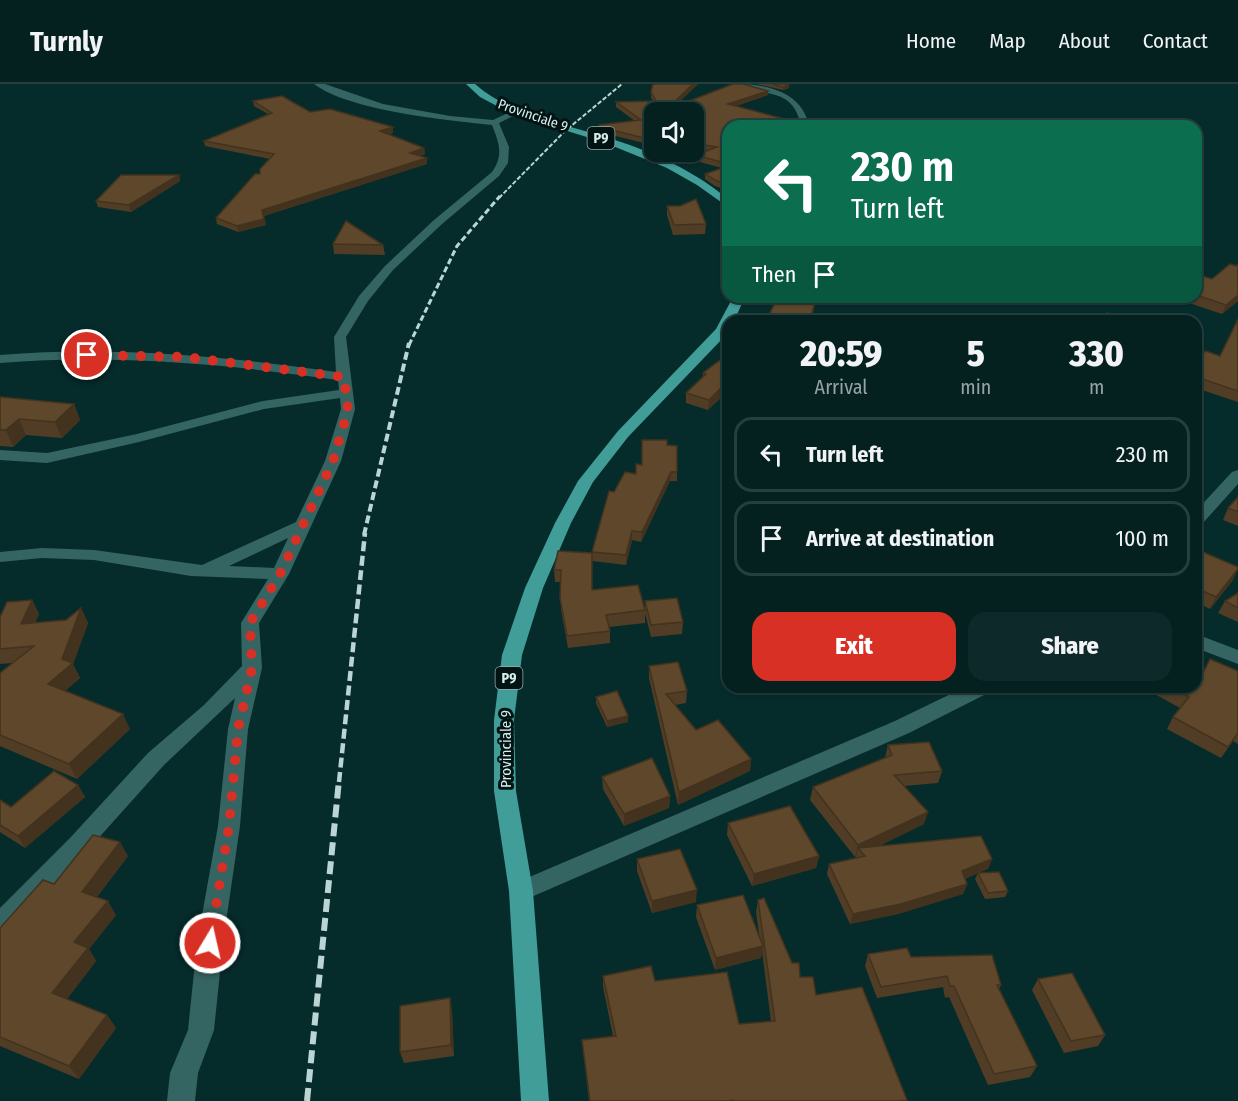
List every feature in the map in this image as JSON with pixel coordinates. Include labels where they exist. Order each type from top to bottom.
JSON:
[{"type":"main road","name":"Provinciale 9","points":[[470,84],[485,97],[517,112],[655,158],[704,183],[722,199]]},
{"type":"main road","name":"Provinciale 9","points":[[535,1101],[521,891],[505,791],[504,720],[513,655],[534,588],[563,523],[586,481],[623,434],[722,331]]},
{"type":"street","points":[[318,84],[334,92],[375,104],[424,114],[495,123]]},
{"type":"street","points":[[739,84],[755,86],[788,97],[805,114],[805,120]]},
{"type":"street","points":[[495,123],[498,119],[517,112]]},
{"type":"street","points":[[181,1101],[184,1074],[201,1030],[210,943],[229,826],[238,729],[252,668],[250,623],[280,574],[333,461],[348,410],[346,385],[340,361],[340,337],[363,299],[408,249],[496,174],[503,164],[505,147],[495,123]]},
{"type":"street","points":[[0,359],[87,355],[184,357],[346,385]]},
{"type":"street","points":[[0,455],[47,458],[139,438],[346,385]]},
{"type":"street","points":[[1202,514],[1238,475]]},
{"type":"street","points":[[207,570],[303,525]]},
{"type":"street","points":[[0,557],[42,554],[94,555],[207,570],[280,574]]},
{"type":"street","points":[[1202,643],[1238,657]]},
{"type":"street","points":[[0,925],[78,845],[156,759],[211,710],[252,668]]},
{"type":"street","points":[[521,891],[902,727],[971,693]]},
{"type":"building","points":[[653,84],[693,84],[674,102],[644,102],[644,138],[599,127],[599,125],[641,120],[616,102],[656,101],[651,92]]},
{"type":"building","points":[[733,84],[743,84],[768,91],[728,104],[788,120],[722,120],[722,162],[704,157],[704,152],[717,147],[704,145],[704,102],[687,102]]},
{"type":"building","points":[[772,84],[786,84],[789,85],[783,87]]},
{"type":"building","points":[[282,96],[310,112],[330,109],[393,127],[380,131],[424,148],[410,153],[427,158],[262,210],[264,219],[237,226],[216,218],[255,174],[260,174],[260,169],[274,154],[204,141],[272,113],[253,101]]},
{"type":"building","points":[[722,168],[722,183],[715,180],[705,174]]},
{"type":"building","points":[[121,175],[179,175],[129,205],[96,201]]},
{"type":"building","points":[[696,199],[706,224],[674,225],[667,206],[680,206]]},
{"type":"building","points":[[346,221],[383,245],[333,244]]},
{"type":"building","points":[[1230,264],[1236,266],[1238,264],[1238,295],[1226,305],[1202,297],[1202,276],[1212,279]]},
{"type":"building","points":[[775,303],[814,303],[812,315],[769,315]]},
{"type":"building","points":[[1238,319],[1238,391],[1202,379],[1202,354],[1206,351],[1220,356]]},
{"type":"building","points":[[722,359],[722,387],[709,400],[686,393],[706,374],[703,373]]},
{"type":"building","points":[[0,397],[74,404],[55,422],[19,419],[6,430],[0,430]]},
{"type":"building","points":[[642,440],[667,440],[667,445],[677,446],[677,472],[671,472],[642,532],[632,531],[626,555],[592,552],[609,491],[614,492],[625,472],[636,474],[636,464],[642,465]]},
{"type":"building","points":[[1238,497],[1238,512],[1228,508]]},
{"type":"building","points":[[558,551],[592,553],[592,590],[638,585],[645,610],[606,615],[610,631],[567,636],[560,598],[561,570],[554,570]]},
{"type":"building","points":[[1202,553],[1238,567],[1216,597],[1202,591]]},
{"type":"building","points":[[1238,593],[1238,608],[1225,601]]},
{"type":"building","points":[[677,598],[683,622],[651,625],[645,601]]},
{"type":"building","points":[[32,600],[21,624],[66,620],[81,608],[62,659],[73,663],[48,684],[123,714],[69,764],[0,735],[0,673],[34,646],[0,649],[0,617],[7,602]]},
{"type":"building","points":[[1210,659],[1238,671],[1238,733],[1228,747],[1173,717],[1189,697],[1181,693],[1202,693],[1202,675]]},
{"type":"building","points":[[678,662],[687,691],[666,694],[696,730],[718,720],[751,759],[679,792],[649,666]]},
{"type":"building","points":[[617,691],[628,716],[607,721],[596,697]]},
{"type":"building","points":[[929,742],[942,771],[894,775],[928,812],[858,845],[813,787],[892,755],[888,745]]},
{"type":"building","points":[[652,758],[670,796],[624,814],[602,777]]},
{"type":"building","points":[[54,771],[78,785],[18,836],[0,825],[0,800],[11,807]]},
{"type":"building","points":[[790,806],[819,856],[754,874],[728,823]]},
{"type":"building","points":[[93,835],[120,842],[82,892],[108,901],[74,942],[88,948],[52,993],[107,1015],[69,1066],[0,1037],[0,928],[43,880],[54,884]]},
{"type":"building","points":[[981,836],[992,859],[962,871],[967,884],[901,904],[853,914],[829,864],[865,856],[858,848]]},
{"type":"building","points":[[680,849],[697,890],[652,901],[637,859]]},
{"type":"building","points":[[999,872],[1008,891],[988,893],[978,873]]},
{"type":"building","points":[[743,895],[763,946],[716,958],[697,905]]},
{"type":"building","points":[[764,898],[792,963],[799,963],[800,977],[813,977],[816,995],[862,987],[907,1100],[590,1101],[582,1040],[616,1036],[603,976],[651,966],[655,981],[727,972],[739,1024],[775,1021],[758,900]]},
{"type":"building","points":[[907,948],[911,957],[992,955],[1001,985],[997,985],[1037,1066],[994,1074],[954,986],[950,986],[947,976],[881,987],[868,954]]},
{"type":"building","points":[[1072,973],[1105,1035],[1071,1041],[1038,979]]},
{"type":"building","points":[[450,998],[451,1045],[400,1052],[400,1006]]},
{"type":"railway","points":[[499,198],[565,131],[622,84]]},
{"type":"railway","points":[[409,345],[457,246],[500,196]]},
{"type":"railway","points":[[364,535],[409,343]]},
{"type":"railway","points":[[339,782],[365,533]]},
{"type":"railway","points":[[307,1101],[339,780]]},
{"type":"route","points":[[87,355],[184,357],[344,377],[348,410],[333,461],[280,574],[250,623],[252,668],[238,729],[229,826],[210,943]]}]
